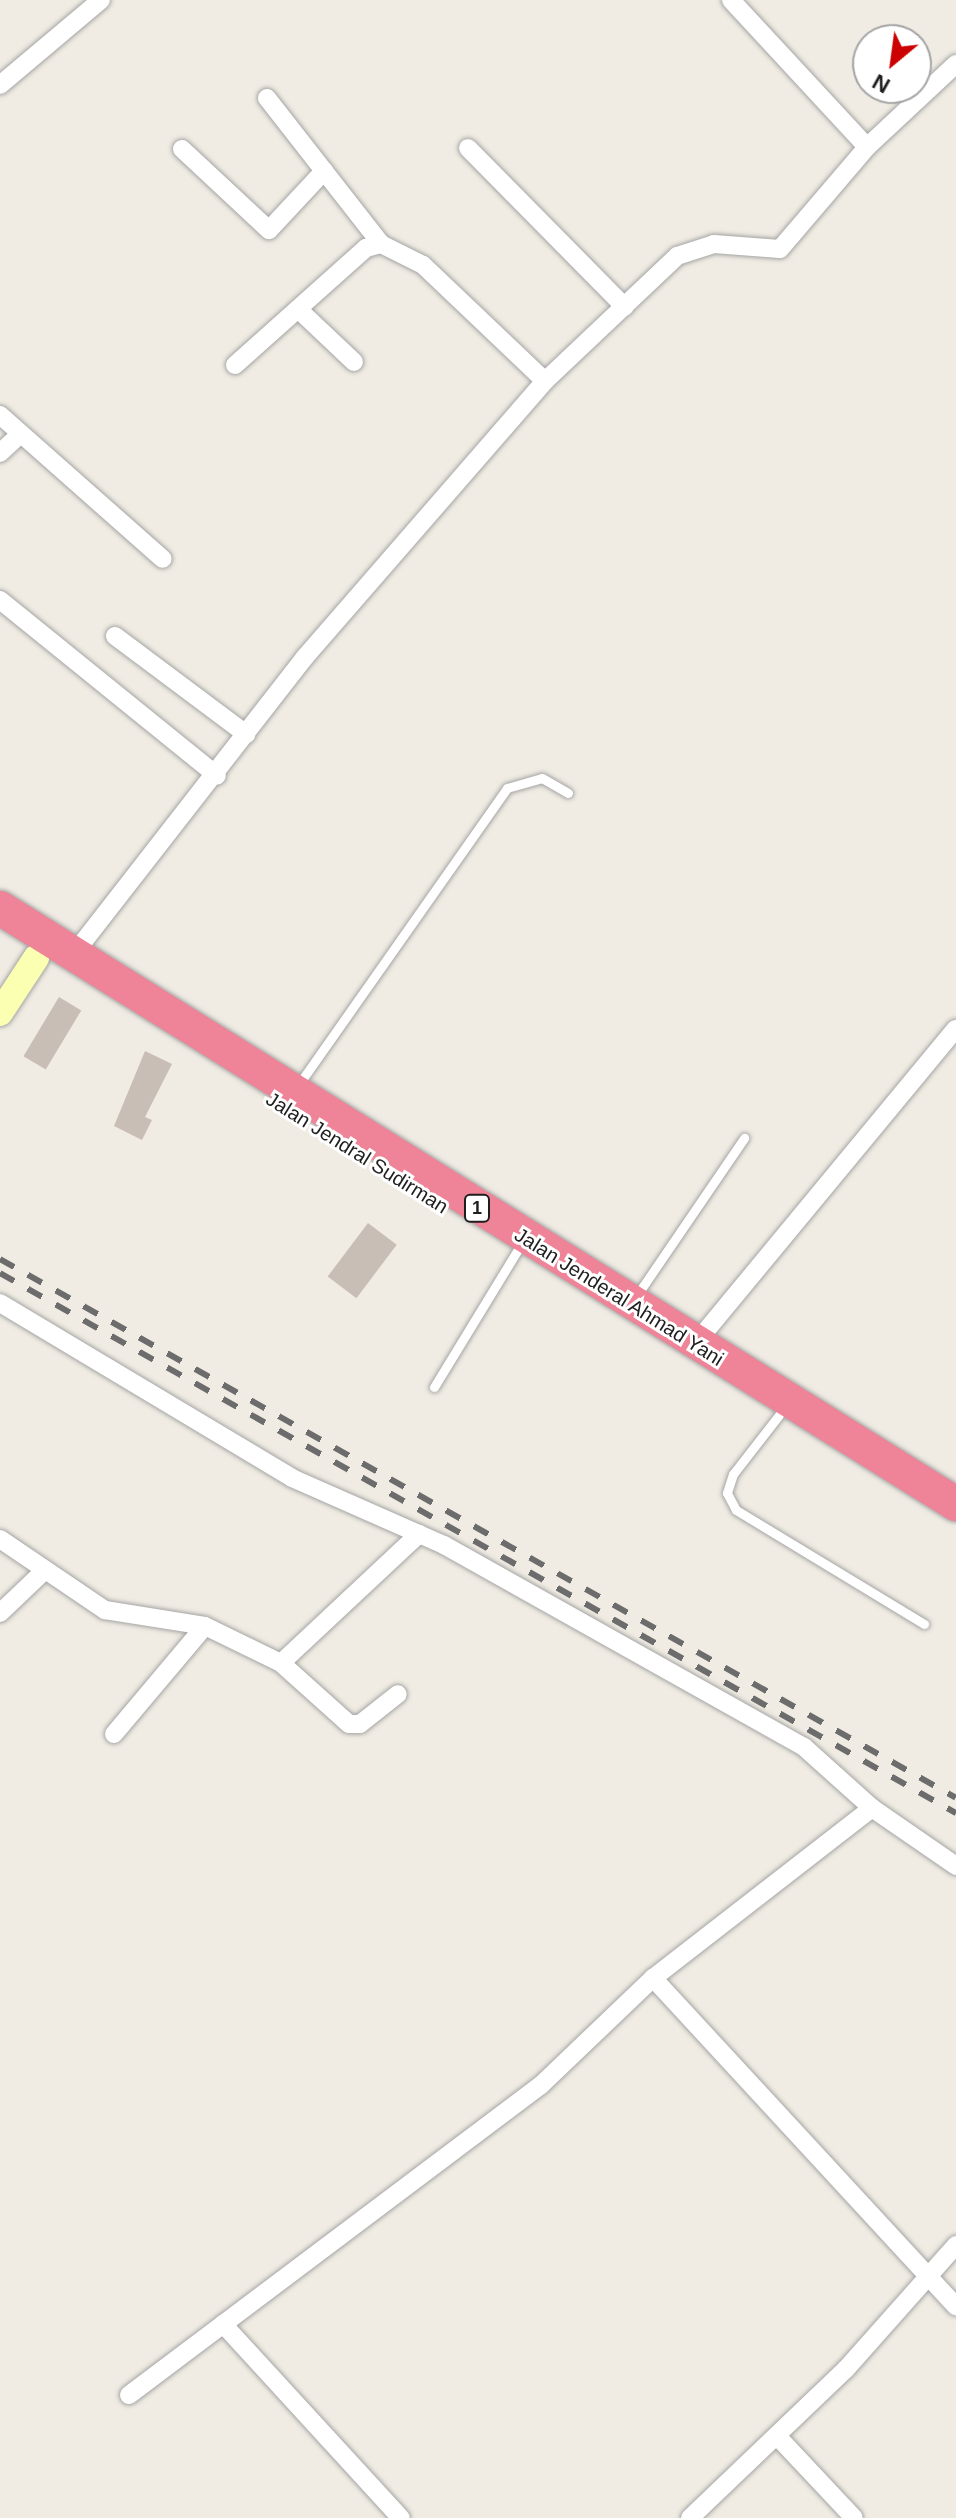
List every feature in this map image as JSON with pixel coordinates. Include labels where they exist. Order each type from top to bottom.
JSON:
[{"type":"highway","name":"Jalan Jenderal Ahmad Yani","points":[[0,908],[292,1093],[956,1504]]},
{"type":"highway","name":"Jalan Jendral Sudirman","points":[[0,935],[517,1251],[956,1526]]},
{"type":"street","points":[[0,85],[101,0]]},
{"type":"street","points":[[731,0],[867,147]]},
{"type":"street","points":[[73,955],[217,776],[246,734],[545,381],[691,248],[780,249],[867,147],[954,70]]},
{"type":"street","points":[[267,98],[381,244],[423,265],[545,381]]},
{"type":"street","points":[[468,148],[625,307]]},
{"type":"street","points":[[182,149],[269,230],[324,171]]},
{"type":"street","points":[[235,365],[366,248],[381,244]]},
{"type":"street","points":[[298,309],[354,362]]},
{"type":"street","points":[[0,415],[18,436],[163,559]]},
{"type":"street","points":[[0,453],[18,436]]},
{"type":"street","points":[[0,600],[217,776]]},
{"type":"street","points":[[115,636],[246,734]]},
{"type":"street","points":[[0,1013],[36,958]]},
{"type":"street","points":[[695,1344],[956,1029]]},
{"type":"street","points":[[0,1303],[292,1478],[419,1534],[804,1747],[872,1808],[956,1866]]},
{"type":"street","points":[[281,1663],[419,1534]]},
{"type":"street","points":[[0,1539],[43,1572],[105,1610],[205,1626],[281,1663],[349,1724],[360,1724],[398,1694]]},
{"type":"street","points":[[0,1613],[43,1572]]},
{"type":"street","points":[[114,1734],[205,1626]]},
{"type":"street","points":[[129,2395],[541,2085],[653,1978],[872,1808]]},
{"type":"street","points":[[653,1978],[956,2306]]},
{"type":"street","points":[[690,2518],[777,2436],[956,2245]]},
{"type":"street","points":[[223,2324],[401,2518]]},
{"type":"street","points":[[777,2436],[854,2518]]},
{"type":"lane","points":[[292,1093],[507,788],[542,778],[568,793]]},
{"type":"lane","points":[[631,1304],[744,1138]]},
{"type":"lane","points":[[434,1387],[517,1251]]},
{"type":"lane","points":[[779,1415],[733,1474],[727,1493],[736,1510],[924,1624]]},
{"type":"building","points":[[59,997],[81,1010],[46,1070],[23,1056]]},
{"type":"building","points":[[145,1051],[172,1064],[145,1117],[152,1120],[142,1140],[114,1126]]},
{"type":"building","points":[[368,1223],[397,1245],[356,1298],[328,1277]]},
{"type":"railway","points":[[0,1259],[956,1798]]},
{"type":"railway","points":[[0,1273],[956,1813]]}]
